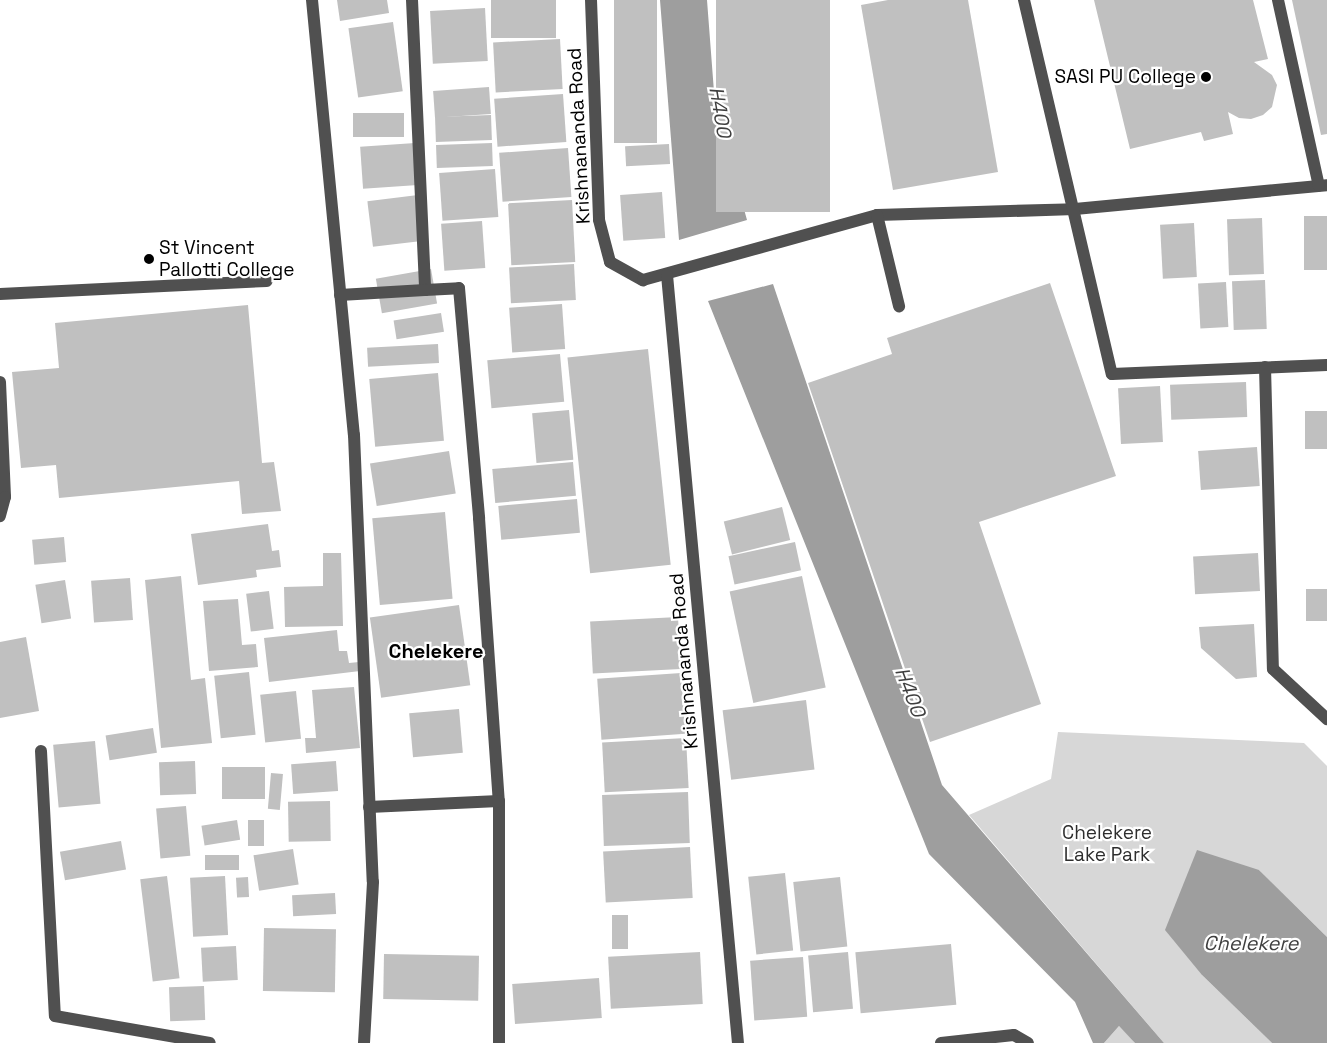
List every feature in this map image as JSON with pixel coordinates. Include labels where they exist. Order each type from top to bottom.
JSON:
[{"type":"street","points":[[312,0],[354,435],[373,882],[364,1043]]},
{"type":"street","points":[[412,0],[425,290]]},
{"type":"street","name":"Krishnananda Road","points":[[591,0],[599,220],[610,262],[643,280],[667,275],[738,1043]]},
{"type":"street","points":[[1024,0],[1075,209],[1112,374],[1327,364]]},
{"type":"street","points":[[667,275],[878,215],[1075,209],[1323,185],[1278,0]]},
{"type":"street","points":[[878,215],[898,306]]},
{"type":"street","points":[[0,294],[267,281]]},
{"type":"street","points":[[340,295],[459,288],[499,802],[499,1043]]},
{"type":"street","points":[[1265,367],[1273,669],[1327,719]]},
{"type":"street","points":[[0,382],[6,497],[0,516]]},
{"type":"street","points":[[41,751],[55,1016],[210,1043]]},
{"type":"street","points":[[369,807],[499,802]]},
{"type":"street","points":[[940,1043],[1014,1036],[1028,1043]]},
{"type":"green space","name":"Chelekere Lake Park","points":[[1058,732],[1304,743],[1327,766],[1327,937],[1259,870],[1202,975],[1272,1043],[1164,1043],[969,815],[1051,779]]},
{"type":"green space","points":[[1119,1026],[1131,1038],[1135,1043],[1104,1043]]},
{"type":"water","points":[[660,0],[707,0],[715,105],[747,220],[679,240]]},
{"type":"water","name":"H400","points":[[773,284],[942,785],[1164,1043],[1135,1043],[1119,1026],[1104,1043],[1093,1043],[1075,1002],[929,854],[708,301]]},
{"type":"water","name":"Chelekere","points":[[1197,850],[1259,870],[1327,937],[1327,1043],[1272,1043],[1202,975],[1165,930]]},
{"type":"building","points":[[337,0],[387,0],[389,13],[340,21]]},
{"type":"building","points":[[491,0],[556,0],[556,38],[491,38]]},
{"type":"building","points":[[614,0],[657,0],[657,143],[614,143]]},
{"type":"building","points":[[716,0],[830,0],[830,212],[716,212]]},
{"type":"building","points":[[888,0],[968,0],[998,172],[893,190],[861,5]]},
{"type":"building","name":"SASI PU College","points":[[1094,0],[1253,0],[1268,59],[1254,62],[1272,75],[1277,85],[1272,107],[1263,115],[1251,119],[1239,118],[1228,112],[1233,134],[1204,141],[1201,132],[1130,149]]},
{"type":"building","points":[[1292,0],[1327,0],[1327,134],[1321,135]]},
{"type":"building","points":[[485,8],[488,61],[433,64],[430,11]]},
{"type":"building","points":[[393,22],[403,91],[358,98],[348,28]]},
{"type":"building","points":[[560,39],[563,89],[496,92],[493,43]]},
{"type":"building","points":[[489,87],[491,114],[435,118],[433,91]]},
{"type":"building","points":[[563,94],[566,142],[498,147],[494,99]]},
{"type":"building","points":[[353,113],[404,113],[404,137],[353,137]]},
{"type":"building","points":[[491,115],[492,140],[436,142],[435,117]]},
{"type":"building","points":[[415,143],[418,185],[363,189],[360,147]]},
{"type":"building","points":[[492,143],[493,166],[437,168],[436,145]]},
{"type":"building","points":[[669,144],[670,164],[626,166],[625,146]]},
{"type":"building","points":[[568,148],[571,197],[503,202],[499,153]]},
{"type":"building","points":[[495,169],[498,217],[442,221],[439,173]]},
{"type":"building","points":[[662,192],[665,238],[623,241],[620,195]]},
{"type":"building","points":[[418,195],[424,241],[373,247],[367,201]]},
{"type":"building","points":[[572,200],[575,262],[511,265],[508,203]]},
{"type":"building","points":[[1304,216],[1327,216],[1327,270],[1304,270]]},
{"type":"building","points":[[1262,218],[1264,274],[1229,275],[1227,219]]},
{"type":"building","points":[[482,221],[485,268],[444,271],[441,224]]},
{"type":"building","points":[[1194,223],[1197,277],[1163,279],[1160,225]]},
{"type":"building","points":[[574,264],[576,300],[511,303],[509,267]]},
{"type":"building","points":[[431,269],[437,303],[382,313],[376,279]]},
{"type":"building","points":[[1265,280],[1267,329],[1234,330],[1232,281]]},
{"type":"building","points":[[1226,282],[1228,327],[1200,328],[1198,283]]},
{"type":"building","points":[[1050,283],[1116,476],[979,522],[1041,704],[930,742],[808,383],[892,354],[887,338]]},
{"type":"building","points":[[562,304],[565,349],[512,353],[509,308]]},
{"type":"building","points":[[248,305],[262,463],[274,462],[281,511],[242,514],[239,481],[59,498],[56,465],[21,468],[12,372],[59,368],[55,323]]},
{"type":"building","points":[[441,313],[444,332],[397,339],[394,321]]},
{"type":"building","points":[[438,344],[439,363],[368,367],[367,348]]},
{"type":"building","points":[[648,349],[671,565],[590,573],[567,357]]},
{"type":"building","points":[[560,354],[564,402],[491,408],[487,360]]},
{"type":"building","points":[[438,373],[444,441],[375,447],[369,379]]},
{"type":"building","points":[[1246,382],[1247,417],[1171,420],[1170,385]]},
{"type":"building","points":[[1160,386],[1163,442],[1121,444],[1118,388]]},
{"type":"building","points":[[569,410],[573,460],[536,463],[532,413]]},
{"type":"building","points":[[1305,411],[1327,411],[1327,449],[1305,449]]},
{"type":"building","points":[[1257,447],[1260,486],[1201,490],[1198,451]]},
{"type":"building","points":[[449,451],[456,493],[377,506],[370,464]]},
{"type":"building","points":[[573,462],[576,496],[495,503],[492,469]]},
{"type":"building","points":[[577,499],[580,533],[501,540],[498,506]]},
{"type":"building","points":[[782,507],[790,540],[732,555],[724,522]]},
{"type":"building","points":[[445,512],[453,599],[380,605],[372,518]]},
{"type":"building","points":[[268,524],[272,551],[279,550],[281,567],[256,570],[257,577],[198,585],[191,534]]},
{"type":"building","points":[[64,537],[66,562],[34,565],[32,540]]},
{"type":"building","points":[[795,542],[801,570],[735,585],[728,556]]},
{"type":"building","points":[[323,553],[341,553],[343,626],[285,627],[284,587],[323,586]]},
{"type":"building","points":[[1258,553],[1260,591],[1195,594],[1193,556]]},
{"type":"building","points":[[181,576],[191,680],[205,678],[212,743],[161,748],[145,580]]},
{"type":"building","points":[[802,576],[826,688],[753,703],[730,591]]},
{"type":"building","points":[[130,578],[133,620],[94,623],[91,581]]},
{"type":"building","points":[[65,580],[71,619],[41,623],[35,585]]},
{"type":"building","points":[[1306,589],[1327,589],[1327,621],[1306,621]]},
{"type":"building","points":[[269,591],[274,629],[251,632],[246,594]]},
{"type":"building","points":[[238,599],[242,645],[256,644],[258,667],[209,671],[203,601]]},
{"type":"building","points":[[459,605],[470,685],[381,698],[370,618]]},
{"type":"building","points":[[678,617],[681,669],[593,674],[590,622]]},
{"type":"building","points":[[1254,624],[1257,677],[1236,679],[1201,648],[1199,627]]},
{"type":"building","points":[[337,630],[339,651],[347,651],[349,663],[359,662],[360,671],[269,682],[264,638]]},
{"type":"building","points":[[26,637],[39,711],[0,718],[0,642]]},
{"type":"building","points":[[249,672],[256,735],[221,738],[214,676]]},
{"type":"building","points":[[681,673],[685,734],[601,740],[597,679]]},
{"type":"building","points":[[354,687],[360,748],[306,753],[305,738],[316,738],[312,690]]},
{"type":"building","points":[[296,691],[301,739],[265,743],[260,695]]},
{"type":"building","points":[[806,700],[815,769],[731,780],[723,710]]},
{"type":"building","points":[[459,709],[463,753],[413,757],[409,713]]},
{"type":"building","points":[[153,728],[157,753],[110,760],[106,736]]},
{"type":"building","points":[[686,738],[689,788],[605,792],[602,742]]},
{"type":"building","points":[[95,741],[100,804],[59,807],[53,745]]},
{"type":"building","points":[[195,761],[196,794],[160,795],[159,762]]},
{"type":"building","points":[[336,761],[338,791],[293,794],[291,764]]},
{"type":"building","points":[[222,767],[265,767],[265,799],[222,799]]},
{"type":"building","points":[[271,773],[283,774],[280,810],[268,809]]},
{"type":"building","points":[[688,792],[690,843],[604,846],[602,795]]},
{"type":"building","points":[[330,801],[331,841],[289,842],[288,802]]},
{"type":"building","points":[[186,806],[190,856],[160,858],[156,809]]},
{"type":"building","points":[[237,820],[240,840],[205,845],[201,826]]},
{"type":"building","points":[[248,820],[264,820],[264,846],[248,846]]},
{"type":"building","points":[[121,841],[126,870],[65,880],[60,852]]},
{"type":"building","points":[[690,847],[693,898],[606,902],[603,852]]},
{"type":"building","points":[[293,849],[299,885],[259,891],[253,855]]},
{"type":"building","points":[[205,855],[239,855],[239,870],[205,870]]},
{"type":"building","points":[[785,873],[793,951],[756,954],[748,877]]},
{"type":"building","points":[[167,876],[180,978],[153,982],[140,879]]},
{"type":"building","points":[[225,876],[228,935],[193,937],[190,878]]},
{"type":"building","points":[[248,877],[249,897],[237,898],[236,878]]},
{"type":"building","points":[[840,877],[847,947],[801,952],[793,882]]},
{"type":"building","points":[[335,893],[336,914],[293,916],[292,895]]},
{"type":"building","points":[[612,915],[628,915],[628,949],[612,949]]},
{"type":"building","points":[[264,928],[336,929],[335,992],[263,991]]},
{"type":"building","points":[[951,944],[956,1005],[861,1013],[855,952]]},
{"type":"building","points":[[236,946],[238,980],[203,982],[201,948]]},
{"type":"building","points":[[700,952],[703,1004],[611,1009],[608,957]]},
{"type":"building","points":[[848,952],[853,1009],[813,1012],[808,955]]},
{"type":"building","points":[[384,954],[479,956],[478,1001],[383,999]]},
{"type":"building","points":[[803,957],[807,1017],[754,1021],[750,961]]},
{"type":"building","points":[[599,978],[602,1018],[515,1024],[512,984]]},
{"type":"building","points":[[204,986],[205,1020],[170,1021],[169,987]]},
{"type":"place","name":"SASI PU College","points":[[1206,77]]},
{"type":"place","name":"St Vincent Pallotti College","points":[[149,259]]},
{"type":"district","name":"Chelekere","points":[[436,651]]}]
